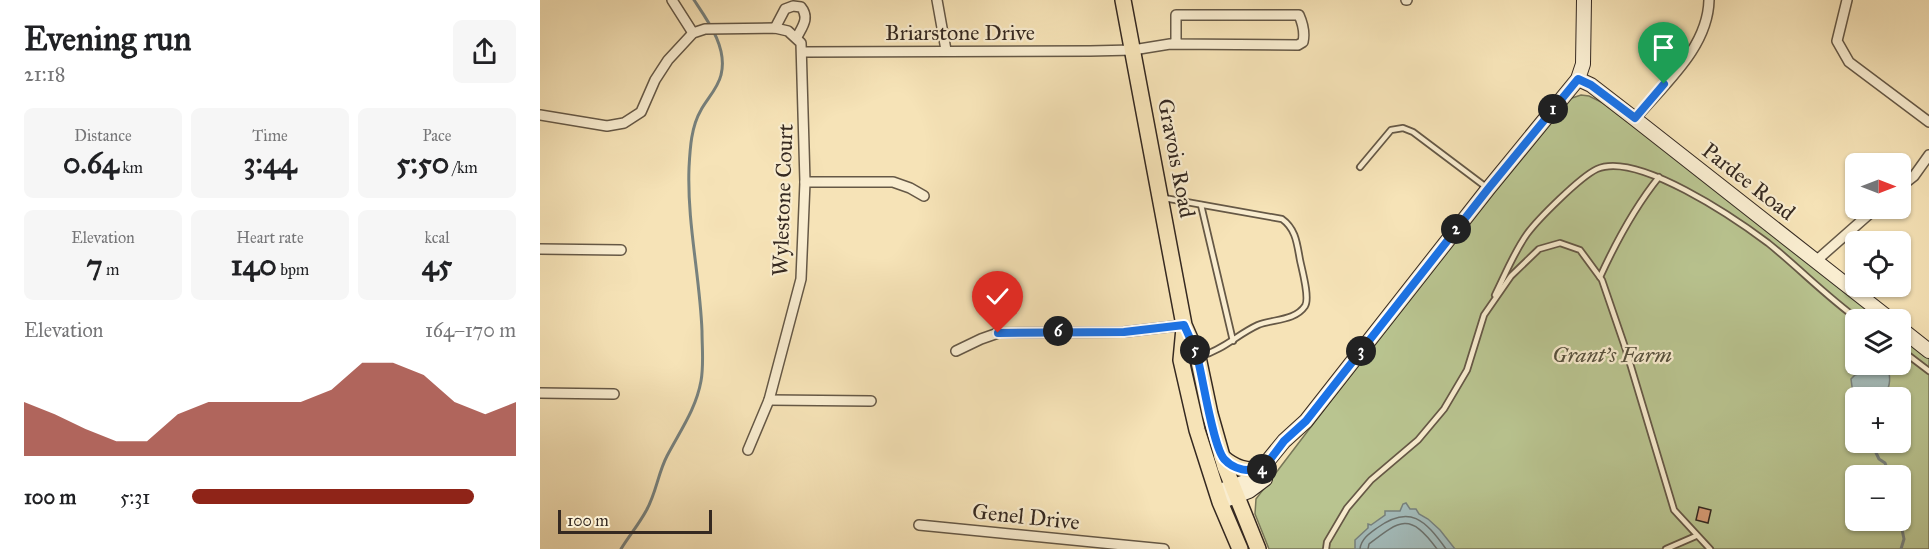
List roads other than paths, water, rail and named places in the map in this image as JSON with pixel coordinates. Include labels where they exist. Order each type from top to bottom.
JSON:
[{"type":"main road","name":"Gravois Road","points":[[1124,0],[1184,325],[1198,357],[1222,457],[1258,549]]},
{"type":"main road","name":"Gravois Road","points":[[1184,325],[1181,360],[1197,430],[1218,497],[1240,549]]},
{"type":"main road","points":[[1222,457],[1230,464],[1246,471],[1263,469]]},
{"type":"street","points":[[672,0],[693,33]]},
{"type":"street","points":[[937,0],[946,50]]},
{"type":"street","points":[[1218,497],[1261,483],[1292,445],[1306,421],[1488,189],[1578,79],[1583,64],[1584,0]]},
{"type":"street","points":[[1635,118],[1694,50],[1709,16],[1709,0]]},
{"type":"street","points":[[1847,0],[1837,41],[1849,62],[1929,122]]},
{"type":"street","points":[[775,28],[785,9],[793,6],[801,7],[806,12],[806,21],[796,37]]},
{"type":"street","name":"Briarstone Drive","points":[[803,52],[1133,50],[1176,44],[1298,45],[1303,42],[1302,21],[1299,15],[1176,15],[1176,44]]},
{"type":"street","points":[[540,115],[607,126],[624,123],[641,112],[655,80],[668,60],[693,33],[705,29],[775,28],[788,31],[801,43],[803,52]]},
{"type":"street","name":"Wylestone Court","points":[[748,450],[769,400],[801,279],[805,182],[803,52]]},
{"type":"street","name":"Pardee Road","points":[[1578,79],[1591,85],[1635,118],[1877,309]]},
{"type":"street","points":[[1911,178],[1929,155]]},
{"type":"street","points":[[805,182],[893,182],[924,196]]},
{"type":"street","points":[[1817,260],[1864,219]]},
{"type":"street","points":[[540,249],[621,250]]},
{"type":"street","points":[[956,351],[998,333],[1124,332],[1184,325]]},
{"type":"street","points":[[1911,337],[1929,351]]},
{"type":"street","points":[[540,393],[614,394]]},
{"type":"street","points":[[769,400],[871,401]]},
{"type":"street","points":[[1235,491],[1253,479],[1284,441],[1306,421]]},
{"type":"street","name":"Genel Drive","points":[[919,525],[1164,549]]},
{"type":"lane","points":[[1360,167],[1391,130],[1403,128],[1413,132],[1488,189]]},
{"type":"lane","points":[[1326,549],[1327,542],[1347,508],[1371,480],[1418,440],[1444,409],[1467,370],[1484,315],[1527,234],[1584,177],[1599,168],[1632,169],[1659,177],[1685,190],[1767,243],[1846,309]]},
{"type":"lane","points":[[1600,277],[1627,223],[1659,177]]},
{"type":"lane","points":[[1162,198],[1282,219],[1292,226],[1300,260],[1307,297],[1306,305],[1293,316],[1258,326],[1214,353],[1198,357]]},
{"type":"lane","points":[[1201,205],[1233,341]]},
{"type":"lane","points":[[1484,315],[1511,276],[1539,249],[1560,243],[1580,250],[1600,277],[1626,350],[1674,510],[1710,549]]},
{"type":"lane","points":[[1911,357],[1929,371]]},
{"type":"lane","points":[[1666,549],[1696,536]]},
{"type":"water","points":[[1855,375],[1889,375],[1890,381],[1888,387],[1852,387],[1851,379]]},
{"type":"water","points":[[1406,503],[1410,509],[1416,509],[1440,530],[1455,549],[1355,549],[1355,540],[1368,528],[1368,524],[1371,525],[1385,515],[1385,511],[1400,511]]},
{"type":"waterway","points":[[621,549],[649,504],[664,463],[695,401],[702,375],[702,331],[690,209],[689,161],[695,124],[721,75],[722,55],[715,35],[694,0]]},
{"type":"waterway","points":[[1876,453],[1886,465]]},
{"type":"waterway","points":[[1901,549],[1904,539],[1902,531]]},
{"type":"park label","name":"Grant's Farm","points":[[1612,354]]}]
